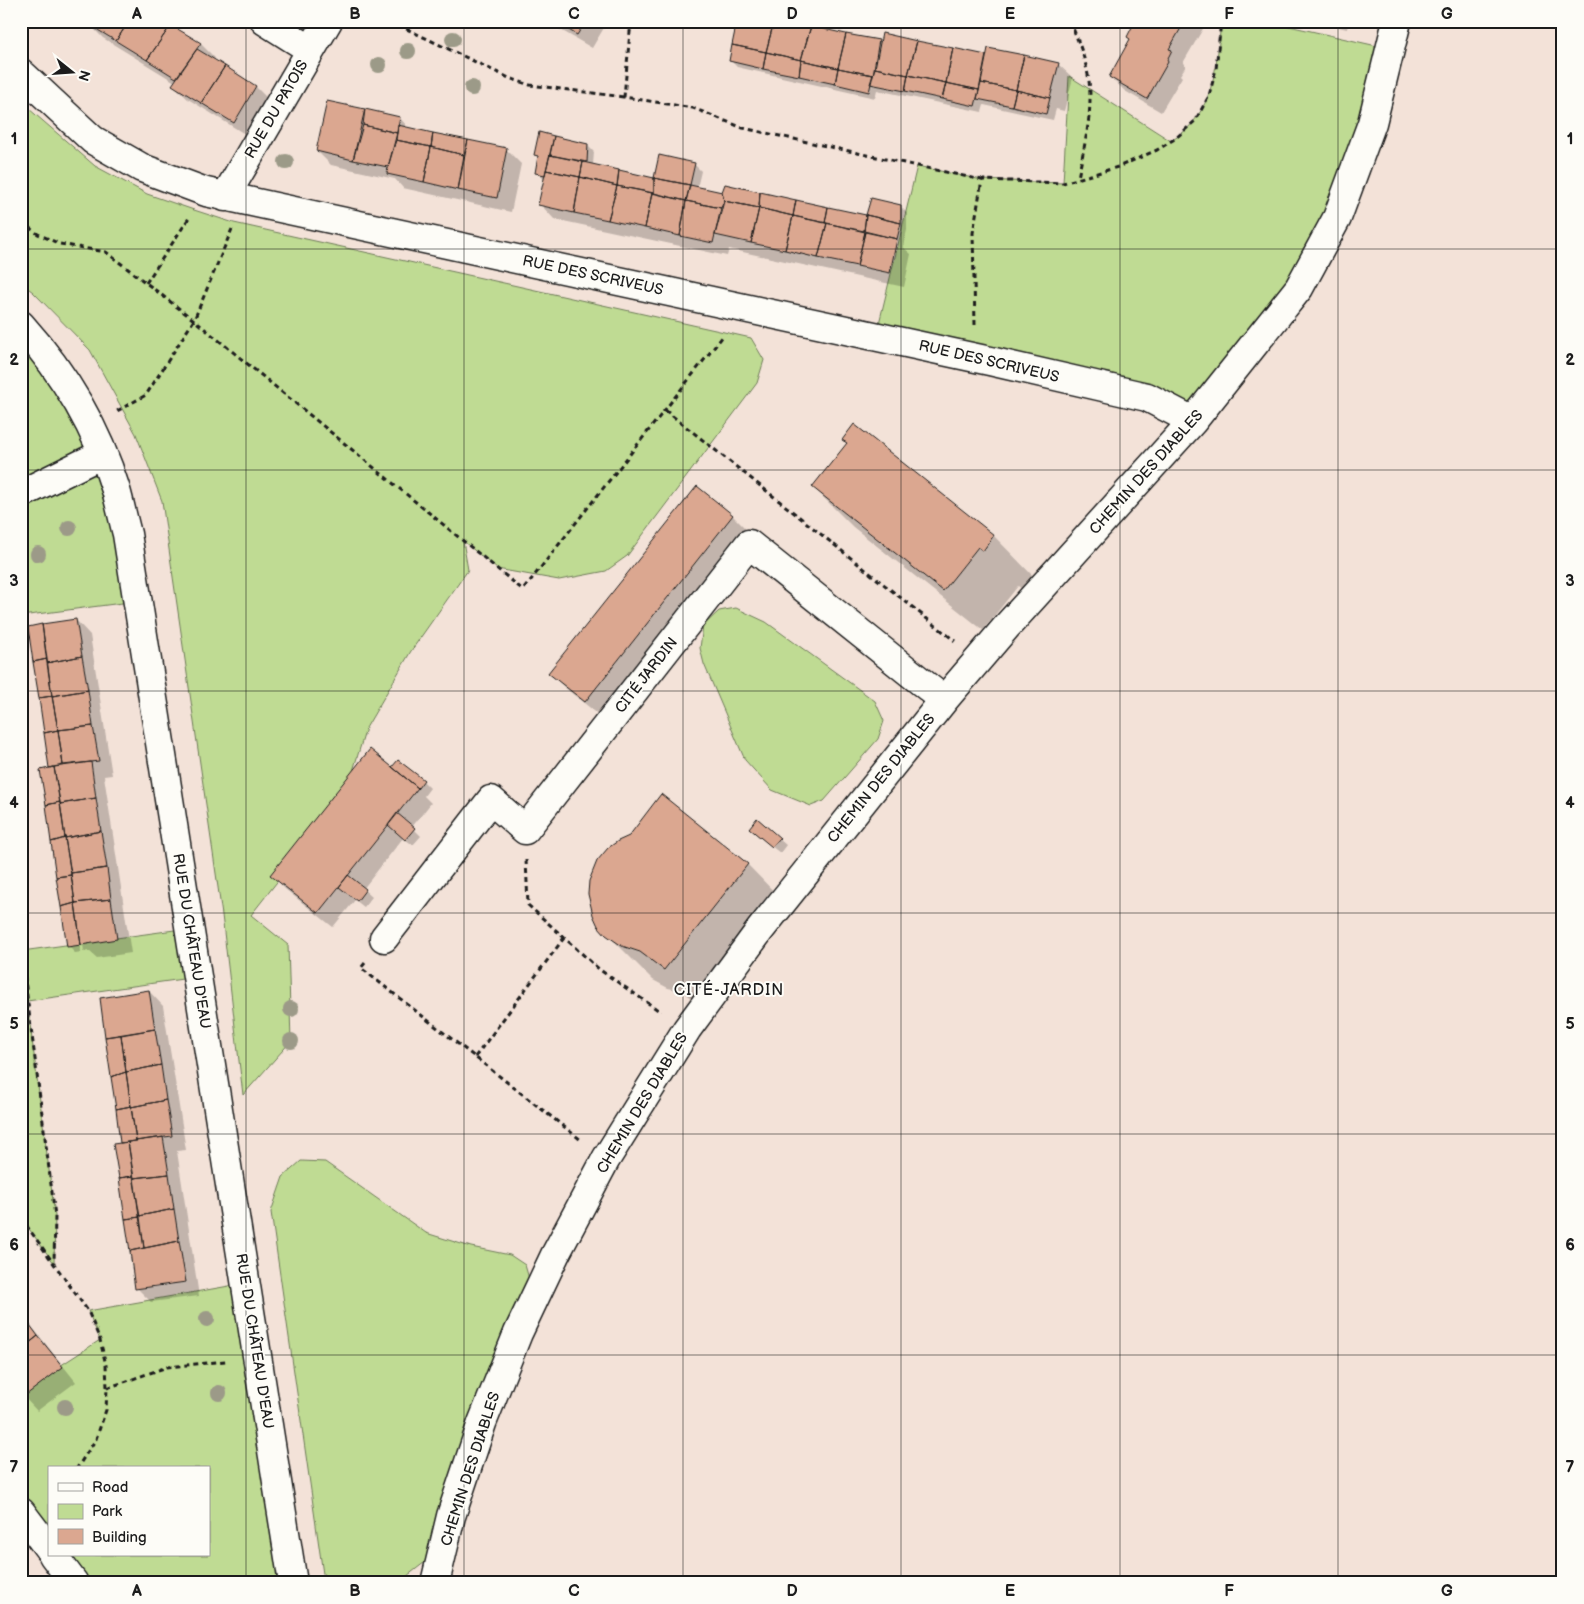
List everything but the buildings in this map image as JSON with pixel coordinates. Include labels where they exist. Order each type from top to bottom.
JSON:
[{"type":"street","points":[[265,21],[311,50]]},
{"type":"street","name":"RUE DU PATOIS","points":[[225,197],[328,21]]},
{"type":"street","name":"CHEMIN DES DIABLES","points":[[435,1583],[452,1516],[479,1432],[518,1333],[555,1255],[606,1159],[687,1029],[760,930],[944,700],[1008,625],[1194,421],[1299,288],[1337,218],[1372,123],[1397,21]]},
{"type":"street","name":"RUE DES SCRIVEUS","points":[[21,73],[93,140],[142,168],[225,197],[990,361],[1147,397],[1194,421]]},
{"type":"street","name":"RUE DU CHÂTEAU D'EAU","points":[[21,325],[65,380],[91,426],[115,489],[127,534],[294,1583]]},
{"type":"street","points":[[21,494],[102,454]]},
{"type":"street","name":"CITÉ JARDIN","points":[[525,830],[749,544],[944,700]]},
{"type":"street","points":[[384,938],[491,800],[525,830]]},
{"type":"street","points":[[21,1512],[48,1548]]},
{"type":"street","points":[[55,1556],[74,1583]]},
{"type":"path","points":[[390,21],[509,78],[530,85],[693,108],[743,128],[982,180],[1063,183],[1118,167],[1157,150],[1176,138],[1194,121],[1209,96],[1216,69],[1221,21]]},
{"type":"path","points":[[624,97],[631,21]]},
{"type":"path","points":[[1070,21],[1082,51],[1089,81],[1090,110],[1078,178]]},
{"type":"path","points":[[982,180],[973,233],[973,274],[976,328],[990,361]]},
{"type":"path","points":[[146,283],[225,197]]},
{"type":"path","points":[[91,426],[146,395],[194,320],[225,197]]},
{"type":"path","points":[[21,222],[38,234],[60,244],[106,252],[194,320],[523,590],[745,308]]},
{"type":"path","points":[[665,410],[979,660]]},
{"type":"path","points":[[525,830],[528,905],[600,970],[687,1029]]},
{"type":"path","points":[[384,938],[361,968],[606,1159]]},
{"type":"path","points":[[475,1058],[564,938]]},
{"type":"path","points":[[21,949],[55,1216],[54,1263]]},
{"type":"path","points":[[21,1218],[88,1311],[100,1340],[106,1365],[108,1388],[106,1410],[96,1439],[78,1466]]},
{"type":"path","points":[[108,1388],[167,1367],[258,1359]]},
{"type":"green space","points":[[1221,21],[1267,21],[1390,49],[1337,218],[1193,421],[876,336],[917,166],[982,180],[1063,183],[1069,76],[1171,141],[1185,130],[1205,104],[1215,72]]},
{"type":"green space","points":[[21,102],[95,166],[147,194],[234,223],[751,338],[764,360],[757,383],[627,556],[606,571],[559,580],[497,569],[463,541],[468,570],[411,651],[366,728],[346,794],[251,915],[288,945],[291,1041],[243,1095],[222,915],[162,501],[136,434],[90,350],[33,292],[21,283]]},
{"type":"green space","points":[[21,325],[91,426],[138,601],[21,616]]},
{"type":"green space","points":[[736,608],[766,622],[875,701],[884,721],[878,739],[824,801],[811,806],[772,790],[745,760],[704,664],[700,648],[703,626],[719,611]]},
{"type":"green space","points":[[189,928],[197,977],[27,1001],[55,1216],[54,1263],[21,1218],[21,949],[22,951]]},
{"type":"green space","points":[[301,1161],[325,1162],[426,1233],[471,1247],[510,1255],[525,1265],[535,1299],[443,1548],[398,1583],[337,1583],[323,1574],[271,1212],[283,1177]]},
{"type":"green space","points":[[246,1283],[293,1583],[74,1583],[54,1556],[210,1556],[210,1466],[48,1466],[48,1548],[21,1512],[21,1393],[100,1340],[88,1311]]},
{"type":"district","name":"CITÉ-JARDIN","points":[[729,989]]}]
